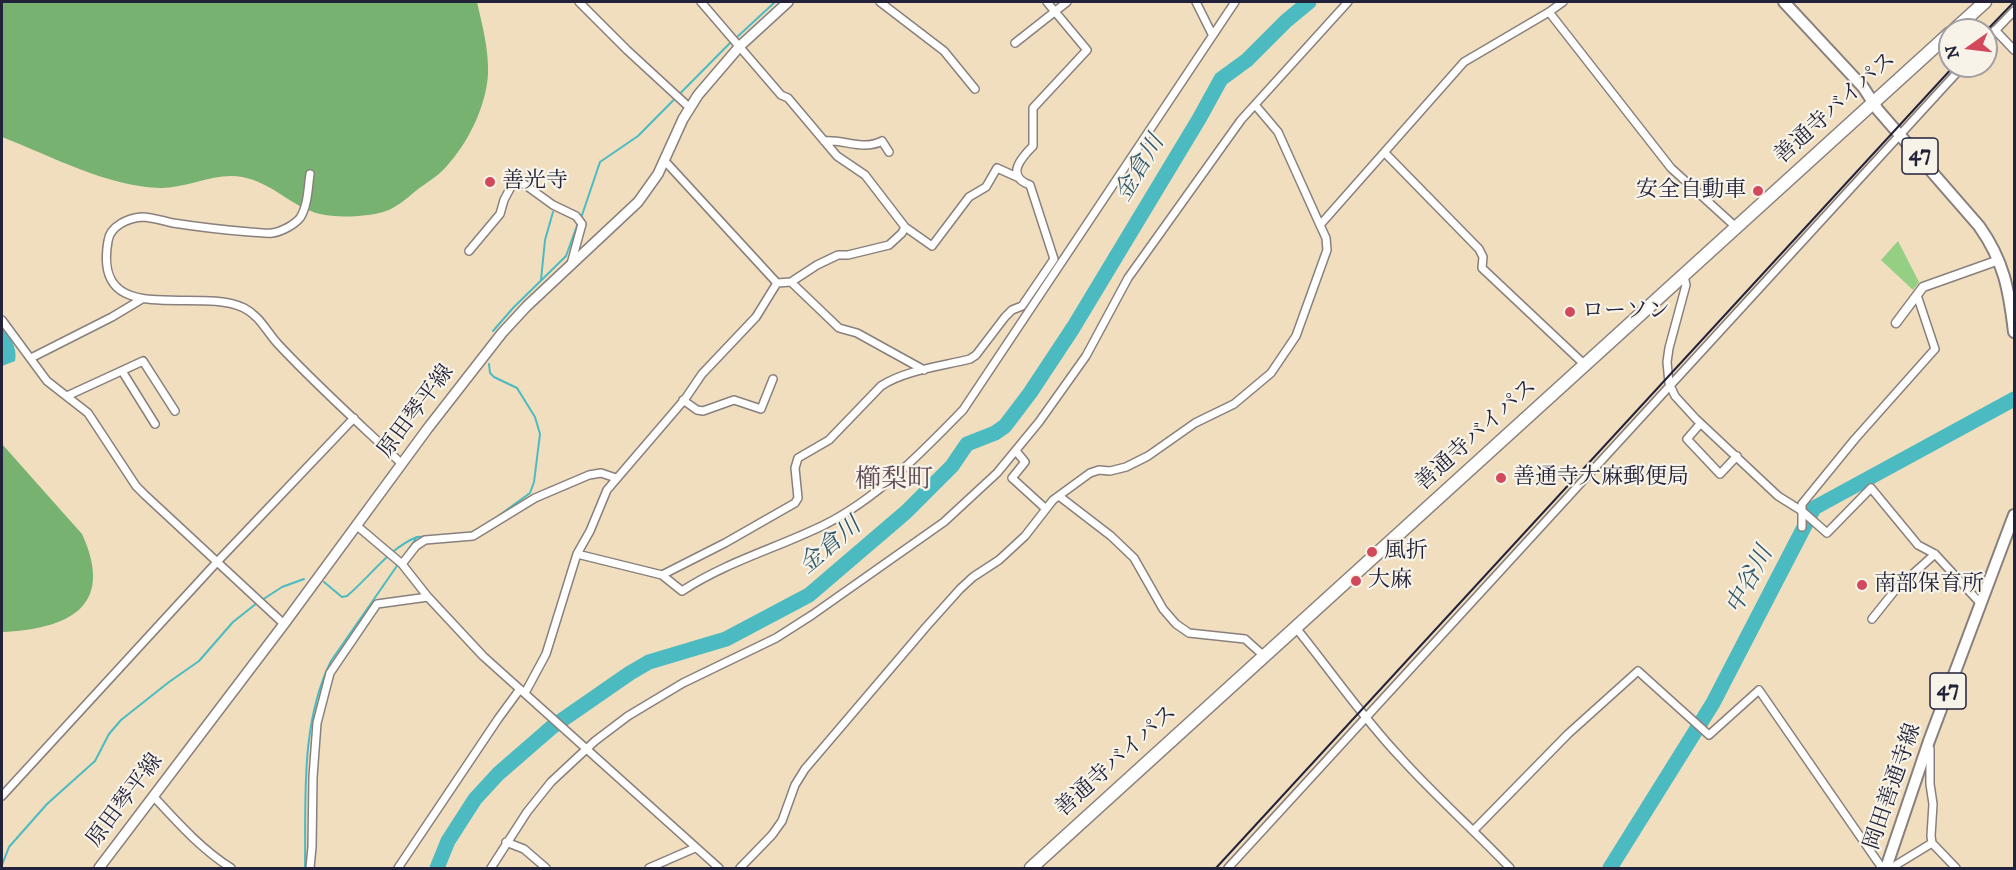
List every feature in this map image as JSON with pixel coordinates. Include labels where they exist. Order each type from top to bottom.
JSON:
[{"type":"highway","points":[[1967,18],[1985,2]]},
{"type":"highway","name":"善通寺バイパス","points":[[1031,868],[1938,44]]},
{"type":"main road","name":"原田琴平線","points":[[99,868],[502,333],[571,264],[638,202],[658,174],[690,108],[737,41],[788,2]]},
{"type":"main road","name":"47","points":[[1784,2],[1863,87],[1874,103],[1979,226],[1999,260],[2011,303],[2014,332]]},
{"type":"main road","name":"岡田善通寺線","points":[[1884,868],[2014,515]]},
{"type":"street","points":[[579,2],[690,108]]},
{"type":"street","points":[[578,554],[662,575],[669,578],[682,591],[713,572],[824,525],[877,490],[930,444],[963,410],[1054,259],[1030,184],[997,168],[986,187],[969,197],[932,246],[905,227],[865,175],[837,156],[701,2]]},
{"type":"street","points":[[880,2],[944,51],[975,89]]},
{"type":"street","points":[[1017,177],[1022,157],[1033,146],[1033,108],[1087,50],[1047,2]]},
{"type":"street","points":[[1015,43],[1067,2]]},
{"type":"street","points":[[1196,2],[1212,34]]},
{"type":"street","points":[[662,575],[725,543],[795,502],[798,498],[795,468],[798,459],[829,440],[889,380],[976,355],[1012,310],[1025,308],[1235,2]]},
{"type":"street","points":[[491,868],[526,812],[551,782],[587,748],[628,716],[682,683],[776,638],[844,594],[944,522],[997,473],[1016,451],[1086,356],[1128,278],[1235,128],[1348,2]]},
{"type":"street","points":[[1320,225],[1464,62],[1563,2]]},
{"type":"street","points":[[1998,27],[2014,11]]},
{"type":"street","points":[[1549,12],[1671,168],[1737,228]]},
{"type":"street","points":[[1998,33],[2014,50]]},
{"type":"street","points":[[1228,868],[1952,78]]},
{"type":"street","points":[[740,868],[772,835],[782,821],[795,785],[805,769],[953,597],[973,577],[999,560],[1025,536],[1046,508],[1090,473],[1126,467],[1148,456],[1195,423],[1234,404],[1271,373],[1296,336],[1325,261],[1327,250],[1326,238],[1278,132],[1256,106]]},
{"type":"street","points":[[824,141],[833,140],[858,146],[868,146],[882,141],[889,152]]},
{"type":"street","points":[[1384,153],[1479,249],[1483,257],[1482,268],[1585,366]]},
{"type":"street","points":[[664,160],[777,283]]},
{"type":"street","points":[[310,174],[300,218],[289,226],[272,233],[206,229],[143,217],[117,225],[108,238],[106,273],[112,285],[124,294],[142,299],[215,301],[242,307],[256,315],[277,343],[402,464]]},
{"type":"street","points":[[469,251],[500,214],[514,181],[524,184],[553,205],[576,216],[581,224],[571,264]]},
{"type":"street","points":[[777,283],[791,282],[838,255],[848,255],[889,245],[905,227]]},
{"type":"street","points":[[1896,323],[1923,287],[1999,260]]},
{"type":"street","points":[[1684,276],[1686,285],[1667,362],[1670,387],[1684,408],[1778,496],[1802,511],[1827,533],[1871,488],[1918,545],[1935,554],[1981,604]]},
{"type":"street","points":[[791,282],[839,328],[857,333],[925,370]]},
{"type":"street","points":[[398,868],[523,691],[546,654],[578,554],[607,490],[702,374],[756,317],[777,283]]},
{"type":"street","points":[[1802,527],[1802,504],[1855,438],[1935,349],[1917,295]]},
{"type":"street","points":[[31,358],[112,317],[142,299]]},
{"type":"street","points":[[2,320],[47,381],[88,413],[136,486],[284,624]]},
{"type":"street","points":[[67,396],[144,361],[175,411]]},
{"type":"street","points":[[122,371],[155,424]]},
{"type":"street","points":[[683,400],[703,411],[734,400],[761,409],[773,379]]},
{"type":"street","points":[[2,796],[217,562],[354,418]]},
{"type":"street","points":[[1700,424],[1687,439],[1720,474],[1737,456]]},
{"type":"street","points":[[1016,451],[1025,462],[1012,478],[1046,508]]},
{"type":"street","points":[[396,559],[425,540],[473,536],[535,498],[589,475],[601,473],[616,478]]},
{"type":"street","points":[[1059,496],[1111,536],[1134,558],[1163,609],[1176,624],[1189,633],[1245,639],[1264,657]]},
{"type":"street","points":[[356,525],[396,559],[483,656],[719,868]]},
{"type":"street","points":[[1872,619],[1896,589],[1935,554]]},
{"type":"street","points":[[310,868],[317,723],[330,673],[377,603],[428,597]]},
{"type":"street","points":[[1296,628],[1398,756],[1510,868]]},
{"type":"street","points":[[1474,830],[1568,734],[1638,671],[1709,735],[1759,690],[1884,868]]},
{"type":"street","points":[[1929,741],[1933,804],[1930,836],[1932,843],[1956,868]]},
{"type":"street","points":[[153,796],[198,843],[231,868]]},
{"type":"street","points":[[506,842],[524,849],[546,868]]},
{"type":"street","points":[[1891,868],[1932,843]]},
{"type":"street","points":[[649,868],[695,848]]},
{"type":"green space","points":[[2,2],[477,2],[485,37],[487,86],[480,112],[462,147],[454,157],[436,176],[387,211],[351,216],[320,214],[300,206],[263,184],[242,177],[222,177],[161,188],[141,186],[80,169],[2,137]]},
{"type":"green space","points":[[1898,241],[1919,282],[1913,290],[1881,260]]},
{"type":"green space","points":[[2,444],[82,534],[91,559],[93,580],[89,597],[79,610],[65,619],[47,626],[2,632]]},
{"type":"water","points":[[2,325],[12,342],[16,356],[15,361],[2,366]]},
{"type":"waterway","points":[[736,38],[775,2]]},
{"type":"waterway","name":"金倉川","points":[[437,868],[448,841],[475,799],[498,774],[552,727],[649,662],[726,639],[809,595],[906,512],[952,466],[967,444],[995,433],[1005,426],[1073,328],[1221,79],[1247,60],[1286,21],[1309,2]]},
{"type":"waterway","points":[[581,218],[600,162],[638,136],[731,42]]},
{"type":"waterway","points":[[541,280],[545,240],[553,212]]},
{"type":"waterway","points":[[493,331],[566,256],[578,223]]},
{"type":"waterway","points":[[489,364],[490,373],[494,377],[517,388],[535,417],[540,434],[534,482],[530,493],[490,522]]},
{"type":"waterway","name":"中谷川","points":[[1610,868],[1713,703],[1814,508],[2014,399]]},
{"type":"waterway","points":[[466,534],[478,530]]},
{"type":"waterway","points":[[305,868],[305,789],[309,736],[321,685],[331,661],[417,537],[449,535]]},
{"type":"waterway","points":[[324,582],[342,597],[347,596],[397,548],[417,537]]},
{"type":"waterway","points":[[262,600],[282,587],[304,579]]},
{"type":"waterway","points":[[2,865],[9,847],[47,804],[95,761],[109,734],[121,720],[199,661],[233,622],[257,603]]},
{"type":"railway","points":[[1998,19],[2014,2]]},
{"type":"railway","points":[[1216,868],[1943,78]]},
{"type":"place","name":"善光寺","points":[[490,182]]},
{"type":"place","name":"安全自動車","points":[[1758,191]]},
{"type":"place","name":"ローソン","points":[[1570,312]]},
{"type":"place","name":"善通寺大麻郵便局","points":[[1501,478]]},
{"type":"place","name":"風折","points":[[1372,552]]},
{"type":"place","name":"大麻","points":[[1356,581]]},
{"type":"place","name":"南部保育所","points":[[1862,585]]},
{"type":"district","name":"櫛梨町","points":[[894,482]]}]
